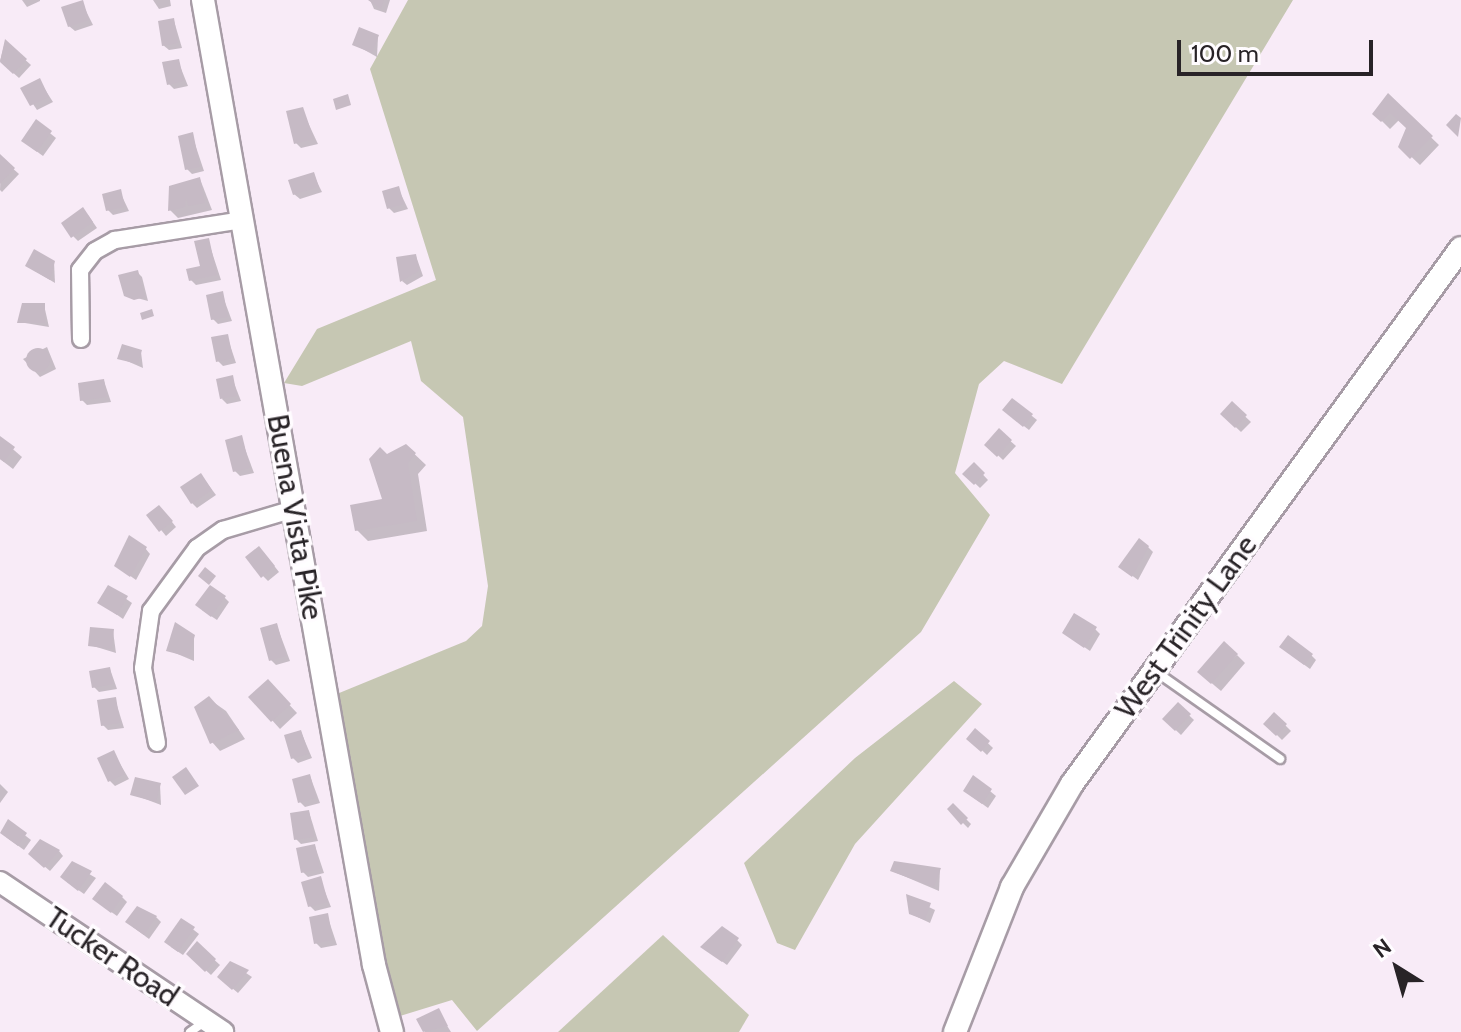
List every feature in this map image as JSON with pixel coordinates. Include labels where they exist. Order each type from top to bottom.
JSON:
[{"type":"main road","name":"Buena Vista Pike","points":[[203,0],[392,1032]]},
{"type":"main road","name":"West Trinity Lane","points":[[955,1032],[1012,887],[1072,784],[1461,248]]},
{"type":"street","points":[[81,339],[80,270],[95,251],[115,240],[243,220]]},
{"type":"street","points":[[157,743],[143,668],[151,611],[197,548],[223,530],[294,509]]},
{"type":"street","name":"Tucker Road","points":[[0,882],[206,1028]]},
{"type":"lane","points":[[1155,670],[1280,759]]},
{"type":"green space","points":[[408,0],[1293,0],[1062,384],[1004,361],[979,384],[955,473],[990,515],[921,632],[477,1031],[452,1000],[387,1020],[327,698],[466,641],[482,626],[488,586],[463,417],[421,381],[411,341],[302,386],[284,383],[317,329],[436,280],[370,69]]},
{"type":"green space","points":[[954,681],[982,704],[855,844],[795,950],[777,943],[744,863],[855,758]]},
{"type":"green space","points":[[663,935],[749,1015],[739,1032],[558,1032]]},
{"type":"building","points":[[83,0],[89,20],[68,27],[61,7]]},
{"type":"building","points":[[368,0],[384,0],[381,9]]},
{"type":"building","points":[[174,18],[178,43],[162,46],[158,21]]},
{"type":"building","points":[[359,27],[379,35],[372,53],[352,45]]},
{"type":"building","points":[[5,39],[27,59],[13,74],[0,62]]},
{"type":"building","points":[[179,59],[184,81],[167,85],[162,62]]},
{"type":"building","points":[[40,78],[49,97],[30,106],[20,88]]},
{"type":"building","points":[[1388,93],[1433,136],[1410,159],[1398,147],[1406,128],[1390,113],[1381,122],[1372,114]]},
{"type":"building","points":[[348,94],[351,105],[336,110],[333,99]]},
{"type":"building","points":[[303,107],[314,139],[294,144],[286,111]]},
{"type":"building","points":[[1456,114],[1461,118],[1458,137],[1446,125]]},
{"type":"building","points":[[36,119],[52,131],[37,152],[21,141]]},
{"type":"building","points":[[193,132],[200,167],[185,170],[178,136]]},
{"type":"building","points":[[0,154],[15,168],[0,184]]},
{"type":"building","points":[[314,172],[319,187],[293,195],[288,180]]},
{"type":"building","points":[[200,177],[205,203],[188,206],[186,198],[185,207],[168,211],[169,186]]},
{"type":"building","points":[[399,186],[404,204],[387,209],[382,191]]},
{"type":"building","points":[[121,189],[125,207],[106,211],[102,194]]},
{"type":"building","points":[[83,207],[93,222],[71,238],[61,223]]},
{"type":"building","points":[[209,238],[217,275],[189,281],[186,269],[200,266],[194,241]]},
{"type":"building","points":[[34,249],[55,261],[50,280],[25,266]]},
{"type":"building","points":[[416,254],[419,271],[400,282],[396,257]]},
{"type":"building","points":[[138,270],[145,297],[134,300],[124,296],[118,275]]},
{"type":"building","points":[[223,291],[228,317],[211,320],[206,295]]},
{"type":"building","points":[[22,303],[45,303],[45,323],[17,323]]},
{"type":"building","points":[[152,309],[154,316],[142,320],[140,313]]},
{"type":"building","points":[[228,334],[233,358],[216,362],[211,337]]},
{"type":"building","points":[[122,344],[142,350],[138,364],[117,359]]},
{"type":"building","points":[[33,348],[43,348],[50,355],[50,365],[43,372],[33,372],[26,365],[26,355]]},
{"type":"building","points":[[233,375],[237,396],[220,399],[216,379]]},
{"type":"building","points":[[104,379],[107,397],[80,401],[78,383]]},
{"type":"building","points":[[1012,398],[1033,414],[1023,427],[1002,410]]},
{"type":"building","points":[[1232,401],[1247,415],[1235,428],[1220,414]]},
{"type":"building","points":[[999,428],[1012,440],[997,457],[984,445]]},
{"type":"building","points":[[242,435],[250,468],[233,472],[225,440]]},
{"type":"building","points":[[0,436],[15,447],[4,462],[0,459]]},
{"type":"building","points":[[406,444],[416,453],[408,463],[417,521],[355,531],[350,505],[382,499],[369,459],[380,447],[387,454]]},
{"type":"building","points":[[974,462],[985,473],[974,485],[962,474]]},
{"type":"building","points":[[201,473],[212,490],[191,504],[180,487]]},
{"type":"building","points":[[159,505],[173,521],[159,532],[146,515]]},
{"type":"building","points":[[129,535],[147,547],[130,577],[114,566]]},
{"type":"building","points":[[1139,538],[1149,546],[1132,577],[1118,567]]},
{"type":"building","points":[[259,546],[275,566],[261,578],[245,557]]},
{"type":"building","points":[[205,567],[216,576],[209,585],[198,576]]},
{"type":"building","points":[[108,585],[128,596],[117,615],[97,603]]},
{"type":"building","points":[[210,585],[226,596],[211,617],[195,605]]},
{"type":"building","points":[[1074,613],[1097,627],[1084,648],[1062,633]]},
{"type":"building","points":[[175,622],[195,635],[189,657],[166,651]]},
{"type":"building","points":[[277,623],[286,656],[269,661],[260,628]]},
{"type":"building","points":[[90,627],[114,629],[112,649],[88,646]]},
{"type":"building","points":[[1288,635],[1313,654],[1304,665],[1279,647]]},
{"type":"building","points":[[1224,641],[1238,654],[1211,684],[1197,672]]},
{"type":"building","points":[[110,667],[113,684],[92,688],[89,671]]},
{"type":"building","points":[[268,679],[291,704],[271,722],[248,697]]},
{"type":"building","points":[[209,696],[239,730],[210,744],[194,707]]},
{"type":"building","points":[[116,697],[120,723],[101,726],[97,700]]},
{"type":"building","points":[[1178,702],[1191,714],[1175,731],[1162,719]]},
{"type":"building","points":[[1274,712],[1287,724],[1276,736],[1263,724]]},
{"type":"building","points":[[975,728],[990,741],[981,752],[966,739]]},
{"type":"building","points":[[301,730],[309,754],[291,759],[284,735]]},
{"type":"building","points":[[114,750],[125,774],[108,782],[97,758]]},
{"type":"building","points":[[186,767],[199,786],[185,795],[172,777]]},
{"type":"building","points":[[310,774],[316,798],[298,803],[292,779]]},
{"type":"building","points":[[973,775],[992,789],[982,804],[963,791]]},
{"type":"building","points":[[135,777],[161,783],[156,802],[130,795]]},
{"type":"building","points":[[953,803],[968,818],[961,825],[947,809]]},
{"type":"building","points":[[309,810],[314,837],[294,840],[290,813]]},
{"type":"building","points":[[8,819],[27,833],[18,846],[0,833]]},
{"type":"building","points":[[40,839],[60,850],[44,868],[28,854]]},
{"type":"building","points":[[315,844],[320,869],[301,873],[296,848]]},
{"type":"building","points":[[72,861],[92,871],[78,891],[60,877]]},
{"type":"building","points":[[894,861],[941,868],[934,887],[890,871]]},
{"type":"building","points":[[321,876],[328,902],[308,907],[301,882]]},
{"type":"building","points":[[105,882],[123,896],[111,913],[92,899]]},
{"type":"building","points":[[906,894],[931,903],[925,920],[909,914]]},
{"type":"building","points":[[137,906],[157,916],[144,935],[125,922]]},
{"type":"building","points":[[328,913],[333,940],[314,944],[309,917]]},
{"type":"building","points":[[181,918],[195,927],[178,952],[164,942]]},
{"type":"building","points":[[722,926],[739,938],[722,962],[700,947]]},
{"type":"building","points":[[197,941],[216,959],[205,972],[186,954]]},
{"type":"building","points":[[230,961],[249,970],[232,990],[217,977]]},
{"type":"building","points":[[439,1008],[448,1026],[423,1032],[416,1019]]}]
